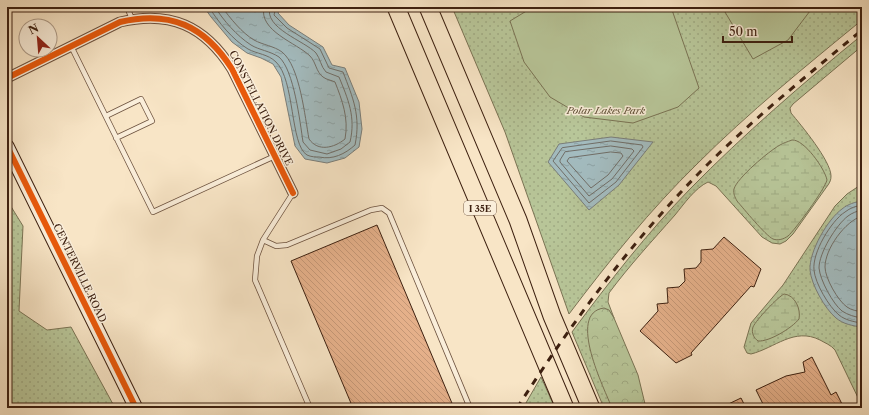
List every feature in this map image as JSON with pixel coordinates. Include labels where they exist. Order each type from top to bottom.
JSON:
[{"type":"highway","name":"I 35E","points":[[396,7],[565,408]]},
{"type":"highway","name":"I 35E","points":[[428,7],[518,220],[552,316],[591,408]]},
{"type":"main road","name":"CENTERVILLE ROAD","points":[[7,146],[136,408]]},
{"type":"street","name":"CONSTELLATION DRIVE","points":[[7,78],[120,22],[132,19],[162,18],[189,27],[202,34],[223,54],[294,193]]},
{"type":"lane","points":[[128,7],[132,19]]},
{"type":"lane","points":[[71,46],[152,212],[275,156]]},
{"type":"lane","points":[[106,116],[141,99],[144,104],[152,122],[116,138]]},
{"type":"lane","points":[[294,193],[263,240],[256,256],[255,280],[310,408]]},
{"type":"lane","points":[[263,240],[276,246],[287,245],[371,210],[382,208],[389,213],[470,408]]},
{"type":"green space","name":"Polar Lakes Park","points":[[452,7],[862,7],[862,20],[757,108],[680,181],[630,236],[569,314],[505,132]]},
{"type":"green space","points":[[533,7],[671,7],[699,88],[678,107],[633,123],[584,117],[550,97],[524,62],[510,21]]},
{"type":"green space","points":[[722,7],[813,7],[788,40],[753,59]]},
{"type":"green space","points":[[862,35],[862,46],[790,108],[791,113],[821,153],[830,169],[831,176],[828,185],[793,234],[786,241],[780,244],[772,243],[762,237],[716,186],[708,182],[690,197],[609,293],[608,302],[614,318],[612,314],[605,309],[600,309],[592,356],[612,408],[604,408],[572,332],[629,258],[690,189],[774,110]]},
{"type":"green space","points":[[792,140],[797,141],[808,149],[818,162],[827,180],[816,200],[792,232],[785,238],[775,240],[769,237],[737,201],[734,194],[734,189],[741,178],[761,159],[775,148]]},
{"type":"green space","points":[[862,184],[862,406],[835,350],[830,345],[820,340],[802,336],[793,337],[751,354],[747,353],[744,347],[751,323],[783,285],[835,206],[847,194]]},
{"type":"green space","points":[[7,200],[23,226],[19,311],[47,330],[71,327],[114,406],[108,408],[7,408]]},
{"type":"green space","points":[[784,294],[791,297],[796,303],[799,311],[799,319],[796,323],[780,334],[763,341],[758,341],[753,335],[753,327],[767,309]]},
{"type":"green space","points":[[604,308],[609,310],[614,318],[638,375],[646,408],[612,408],[602,385],[591,353],[588,337],[588,323],[593,313]]},
{"type":"green space","points":[[541,377],[555,408],[523,408]]},
{"type":"water","points":[[204,7],[280,7],[278,13],[289,25],[323,47],[332,65],[345,68],[359,102],[362,129],[359,147],[345,158],[327,163],[305,159],[295,146],[281,77],[273,64],[247,53],[232,42]]},
{"type":"water","points":[[611,137],[653,142],[619,185],[589,210],[548,162],[559,144]]},
{"type":"water","points":[[862,201],[862,327],[845,323],[832,314],[823,303],[816,289],[810,270],[816,245],[820,236],[831,220],[842,209]]},
{"type":"building","points":[[377,225],[454,408],[353,408],[291,261]]},
{"type":"building","points":[[724,237],[761,269],[754,287],[751,286],[691,353],[692,355],[676,363],[640,331],[658,311],[657,304],[668,303],[667,288],[679,287],[685,281],[684,269],[696,268],[701,262],[701,250],[713,249]]},
{"type":"building","points":[[812,357],[831,395],[836,392],[844,408],[765,408],[756,390],[786,376],[805,372],[803,362]]},
{"type":"building","points":[[741,398],[746,408],[720,408]]},
{"type":"railway","points":[[517,408],[561,342],[606,280],[681,192],[746,128],[862,30]]},
{"type":"cycle path","points":[[7,78],[120,22],[155,18],[170,20],[185,25],[198,32],[210,42],[232,69],[293,193]]},
{"type":"cycle path","points":[[7,146],[136,408]]}]
